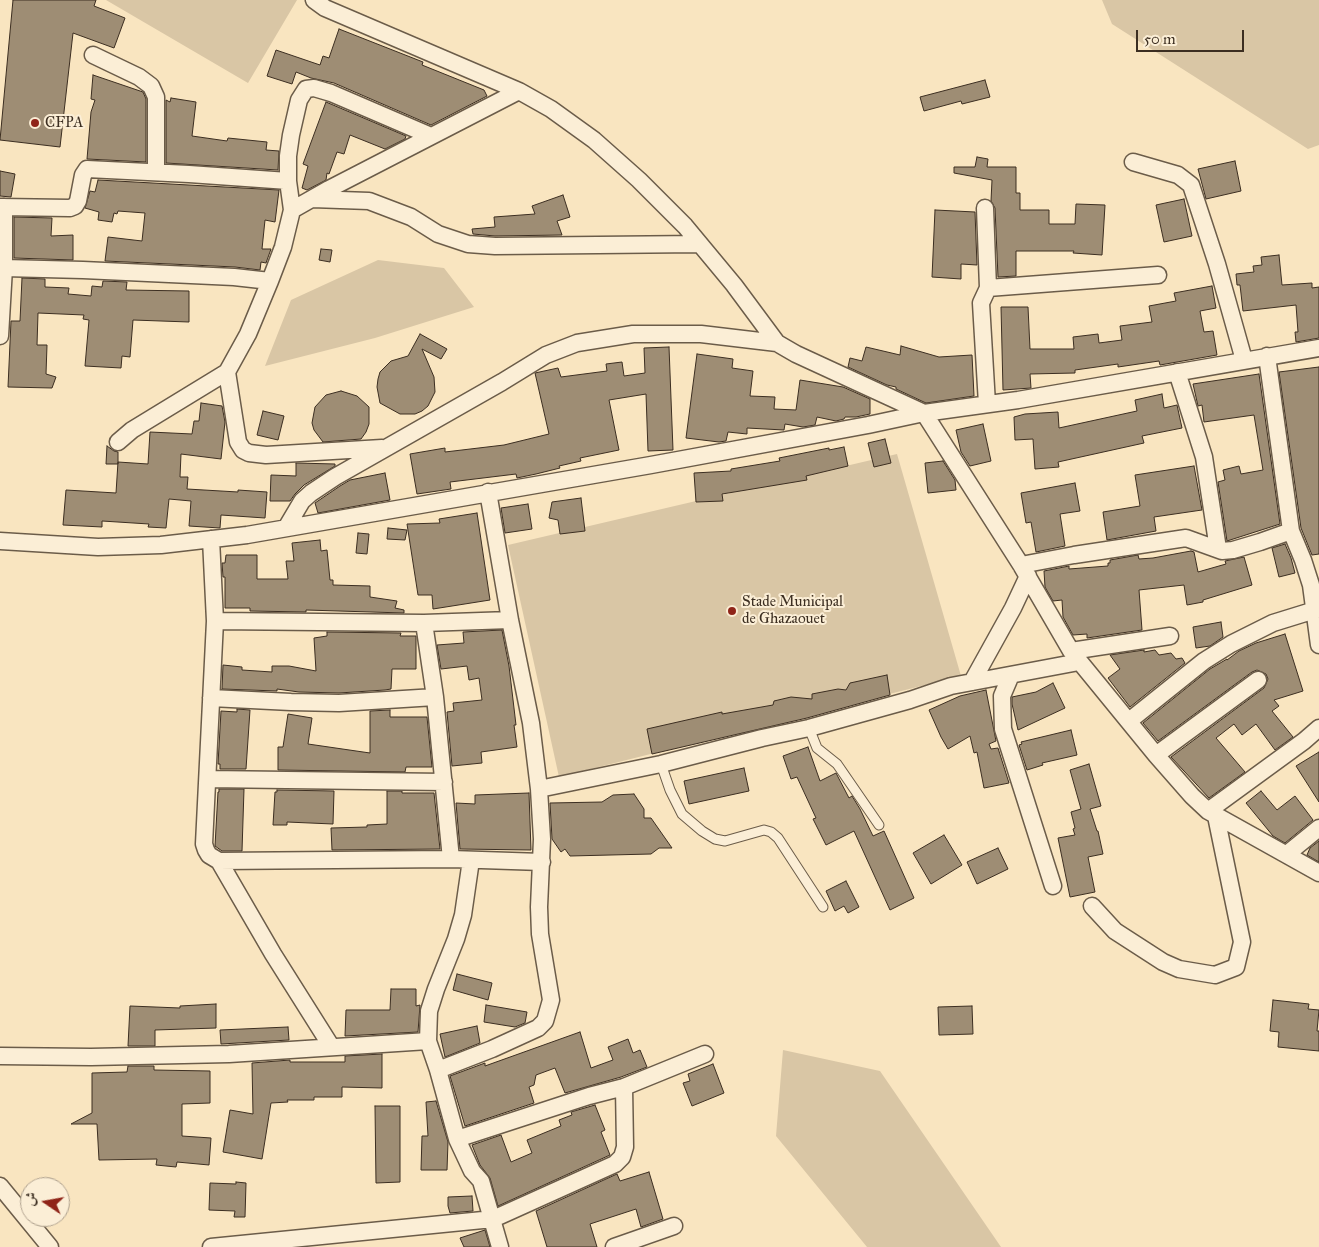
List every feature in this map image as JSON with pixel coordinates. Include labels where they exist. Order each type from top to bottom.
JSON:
[{"type":"street","points":[[314,0],[325,8],[519,91],[551,109],[594,140],[639,180],[686,226],[734,285],[777,343]]},
{"type":"street","points":[[93,55],[152,86],[156,97],[156,172]]},
{"type":"street","points":[[118,442],[132,430],[227,372],[248,334],[270,281],[292,210],[288,181],[291,135],[299,100],[306,88],[314,88],[331,93],[431,136]]},
{"type":"street","points":[[292,210],[519,91]]},
{"type":"street","points":[[1133,162],[1178,175],[1191,185],[1217,264],[1244,360]]},
{"type":"street","points":[[0,336],[4,268],[2,207],[70,208],[75,206],[78,201],[83,175],[88,169],[288,181]]},
{"type":"street","points":[[312,199],[369,202],[411,217],[438,234],[468,244],[495,246],[700,244]]},
{"type":"street","points":[[985,208],[988,288],[981,303],[981,320],[987,404]]},
{"type":"street","points":[[4,268],[234,277],[270,281]]},
{"type":"street","points":[[988,288],[1158,275]]},
{"type":"street","points":[[286,528],[302,501],[334,477],[546,355],[577,343],[613,336],[652,333],[701,334],[777,343],[796,354],[924,413],[1025,570],[1075,657],[1156,755],[1192,796],[1212,814],[1319,873]]},
{"type":"street","points":[[0,541],[98,547],[161,546],[211,539],[286,528],[868,425],[924,413],[1140,380],[1319,348]]},
{"type":"street","points":[[1267,356],[1291,531],[1311,585],[1319,645]]},
{"type":"street","points":[[227,372],[238,442],[243,450],[249,453],[266,455],[386,448]]},
{"type":"street","points":[[1177,372],[1204,457],[1218,549]]},
{"type":"street","points":[[438,1070],[492,1050],[538,1028],[545,1020],[551,1000],[540,934],[542,862],[539,789],[531,723],[510,620],[488,492]]},
{"type":"street","points":[[1025,570],[1074,555],[1186,538],[1222,551],[1233,550],[1291,531]]},
{"type":"street","points":[[211,539],[215,621],[204,844],[209,855],[218,861],[273,954],[331,1046]]},
{"type":"street","points":[[972,682],[1013,608],[1025,570]]},
{"type":"street","points":[[1129,722],[1204,661],[1231,644],[1273,623],[1315,610]]},
{"type":"street","points":[[215,621],[424,622],[510,620]]},
{"type":"street","points":[[424,622],[444,782],[451,859]]},
{"type":"street","points":[[539,789],[661,764],[809,728],[910,700],[951,686],[1012,675],[1075,657],[1170,636]]},
{"type":"street","points":[[1012,675],[1002,696],[1003,729],[1053,886]]},
{"type":"street","points":[[1156,755],[1258,680]]},
{"type":"street","points":[[210,698],[339,702],[434,697]]},
{"type":"street","points":[[1212,814],[1319,728]]},
{"type":"street","points":[[208,779],[444,782]]},
{"type":"street","points":[[1092,906],[1115,930],[1163,962],[1179,969],[1216,975],[1236,967],[1242,942],[1212,814]]},
{"type":"street","points":[[1287,854],[1319,828]]},
{"type":"street","points":[[218,861],[451,859],[542,862]]},
{"type":"street","points":[[471,860],[464,915],[429,1011],[428,1041],[458,1139],[472,1171],[481,1181],[500,1247]]},
{"type":"street","points":[[0,1056],[91,1057],[229,1054],[428,1041]]},
{"type":"street","points":[[458,1139],[589,1096],[624,1087],[705,1054]]},
{"type":"street","points":[[211,1247],[493,1219],[615,1164],[622,1158],[625,1147],[624,1087]]},
{"type":"street","points":[[0,1186],[50,1247]]},
{"type":"street","points":[[614,1247],[674,1226]]},
{"type":"lane","points":[[809,728],[817,748],[837,764],[879,825]]},
{"type":"lane","points":[[661,764],[670,790],[682,814],[715,839],[725,841],[764,830],[772,832],[778,838],[823,907]]},
{"type":"shaded area","points":[[106,0],[297,0],[248,83]]},
{"type":"shaded area","points":[[1102,0],[1319,0],[1319,145],[1308,149],[1112,24]]},
{"type":"shaded area","points":[[378,260],[444,268],[474,307],[375,338],[265,366],[291,300]]},
{"type":"shaded area","name":"Stade Municipal de Ghazaouet","points":[[897,454],[961,676],[559,777],[508,545]]},
{"type":"shaded area","points":[[783,1050],[880,1071],[1001,1247],[867,1247],[776,1136]]},
{"type":"building","name":"CFPA","points":[[13,0],[96,0],[94,6],[125,18],[114,48],[73,33],[60,147],[0,140]]},
{"type":"building","points":[[339,29],[423,62],[422,65],[484,90],[487,96],[431,125],[334,83],[311,78],[296,72],[292,84],[267,76],[276,50],[320,65],[323,56],[329,58]]},
{"type":"building","points":[[93,75],[143,92],[146,99],[146,162],[87,159],[91,112],[95,100],[91,99]]},
{"type":"building","points":[[985,80],[990,97],[962,104],[961,101],[924,111],[920,97]]},
{"type":"building","points":[[171,98],[196,102],[192,136],[227,141],[228,138],[267,142],[266,150],[279,151],[278,170],[166,163],[166,100],[170,102]]},
{"type":"building","points":[[326,102],[406,136],[405,139],[385,149],[350,135],[344,154],[337,152],[329,174],[327,173],[326,180],[307,190],[302,188],[308,166],[303,164]]},
{"type":"building","points":[[977,157],[988,159],[987,167],[1016,167],[1016,193],[1020,193],[1020,210],[1049,210],[1049,224],[1075,224],[1076,204],[1105,205],[1102,255],[1073,253],[1074,251],[1016,251],[1016,276],[998,277],[995,208],[991,201],[992,180],[954,173],[954,167],[975,167]]},
{"type":"building","points":[[1235,161],[1241,191],[1206,199],[1198,169]]},
{"type":"building","points":[[0,171],[15,174],[11,197],[0,196]]},
{"type":"building","points":[[98,180],[279,190],[275,222],[265,220],[262,249],[271,249],[266,263],[261,262],[260,270],[235,267],[105,261],[108,237],[142,241],[145,213],[118,211],[117,214],[114,213],[112,222],[98,220],[99,212],[85,208],[90,191],[95,192]]},
{"type":"building","points":[[563,195],[570,217],[557,221],[562,235],[495,236],[473,234],[472,229],[495,227],[494,217],[535,214],[532,206]]},
{"type":"building","points":[[1184,199],[1192,236],[1164,242],[1156,205]]},
{"type":"building","points":[[935,210],[975,212],[977,265],[961,264],[961,279],[932,277]]},
{"type":"building","points":[[14,217],[52,218],[51,236],[73,235],[73,260],[14,258]]},
{"type":"building","points":[[321,249],[332,250],[330,262],[319,260]]},
{"type":"building","points":[[1279,255],[1282,285],[1312,283],[1312,288],[1319,287],[1319,338],[1296,342],[1295,332],[1298,332],[1296,305],[1243,311],[1240,285],[1237,285],[1236,274],[1254,272],[1253,266],[1262,265],[1261,257]]},
{"type":"building","points":[[22,278],[45,279],[45,287],[69,288],[68,294],[91,296],[92,286],[102,287],[103,281],[127,282],[126,290],[189,291],[189,322],[133,320],[130,357],[122,356],[121,368],[85,366],[89,320],[83,319],[84,315],[38,313],[37,345],[47,345],[46,374],[56,377],[52,388],[8,387],[11,321],[20,321]]},
{"type":"building","points":[[1212,286],[1216,308],[1200,311],[1204,332],[1213,331],[1217,355],[1160,365],[1159,361],[1118,367],[1118,364],[1075,370],[1075,373],[1030,374],[1031,388],[1003,390],[1001,307],[1028,307],[1030,349],[1074,349],[1073,337],[1098,334],[1099,343],[1122,340],[1120,326],[1152,322],[1149,306],[1176,301],[1174,293]]},
{"type":"building","points":[[420,334],[447,349],[441,359],[422,349],[434,377],[435,392],[428,406],[422,411],[415,414],[400,414],[380,403],[377,387],[378,379],[380,372],[391,361],[408,356]]},
{"type":"building","points":[[901,346],[939,357],[972,355],[974,396],[926,403],[896,389],[896,387],[887,385],[848,367],[850,358],[862,361],[866,347],[900,355]]},
{"type":"building","points":[[669,347],[673,450],[648,451],[646,394],[609,400],[619,450],[580,458],[581,461],[536,474],[517,478],[516,474],[450,482],[451,489],[417,494],[410,454],[445,448],[445,452],[504,445],[549,434],[535,373],[558,368],[561,377],[607,371],[606,364],[622,362],[624,376],[645,373],[644,348]]},
{"type":"building","points":[[697,354],[733,359],[732,368],[753,371],[750,396],[775,397],[774,409],[796,410],[800,380],[843,387],[870,399],[870,414],[845,417],[836,421],[817,417],[815,425],[803,427],[785,424],[784,430],[747,428],[747,434],[728,432],[726,441],[719,442],[686,438]]},
{"type":"building","points":[[1319,367],[1319,554],[1312,555],[1301,528],[1279,372]]},
{"type":"building","points":[[1259,374],[1280,524],[1227,541],[1218,482],[1225,480],[1223,470],[1239,466],[1241,474],[1263,470],[1254,415],[1204,422],[1202,405],[1198,406],[1193,384]]},
{"type":"building","points":[[341,391],[357,396],[369,407],[369,424],[361,439],[323,442],[314,430],[312,423],[315,407],[326,395]]},
{"type":"building","points":[[1162,394],[1164,408],[1177,405],[1182,428],[1142,436],[1144,443],[1058,462],[1059,467],[1035,469],[1033,439],[1015,440],[1014,417],[1025,414],[1058,412],[1059,428],[1137,411],[1135,400]]},
{"type":"building","points":[[201,403],[222,406],[225,422],[221,459],[181,454],[180,477],[188,477],[187,489],[267,492],[265,518],[221,515],[220,528],[189,526],[191,501],[169,499],[166,528],[148,527],[149,524],[102,521],[102,527],[63,525],[66,490],[116,493],[118,462],[148,464],[150,432],[192,434],[194,421],[199,421]]},
{"type":"building","points":[[263,411],[284,416],[278,440],[257,435]]},
{"type":"building","points":[[983,424],[991,461],[970,466],[961,452],[956,430]]},
{"type":"building","points":[[885,439],[891,463],[874,467],[868,443]]},
{"type":"building","points":[[107,446],[118,452],[118,464],[106,464]]},
{"type":"building","points":[[844,447],[848,466],[806,476],[807,480],[722,494],[723,501],[696,502],[694,473],[731,471],[731,469],[780,461],[779,458],[829,448],[829,450]]},
{"type":"building","points":[[943,461],[955,480],[956,490],[928,493],[925,463]]},
{"type":"building","points":[[296,463],[335,464],[335,466],[304,485],[290,501],[270,501],[271,475],[296,476]]},
{"type":"building","points":[[1194,466],[1202,510],[1154,517],[1156,531],[1107,540],[1103,512],[1140,506],[1135,475]]},
{"type":"building","points":[[385,473],[390,500],[318,513],[315,503],[350,480]]},
{"type":"building","points":[[1075,483],[1080,511],[1060,514],[1065,546],[1036,552],[1031,522],[1026,523],[1021,493]]},
{"type":"building","points":[[581,498],[585,531],[560,534],[558,520],[549,518],[552,502]]},
{"type":"building","points":[[528,504],[532,529],[505,533],[501,508]]},
{"type":"building","points":[[477,513],[490,600],[433,609],[432,595],[418,595],[407,524],[440,523],[439,519]]},
{"type":"building","points":[[388,528],[407,530],[405,540],[387,539]]},
{"type":"building","points":[[358,533],[369,534],[367,554],[356,553]]},
{"type":"building","points":[[320,540],[321,551],[327,550],[330,580],[333,580],[333,585],[370,586],[370,597],[397,601],[395,608],[404,610],[404,613],[306,610],[306,612],[250,611],[250,608],[225,608],[225,577],[223,577],[222,563],[225,563],[226,555],[257,555],[257,579],[288,579],[286,561],[294,561],[292,543]]},
{"type":"building","points":[[1285,544],[1295,573],[1279,577],[1272,548]]},
{"type":"building","points":[[1194,552],[1198,572],[1226,564],[1225,561],[1244,557],[1252,585],[1203,600],[1203,602],[1187,605],[1184,585],[1139,590],[1142,630],[1087,638],[1087,634],[1073,635],[1063,617],[1062,600],[1053,601],[1045,587],[1044,571],[1069,566],[1069,569],[1108,566],[1110,560],[1138,555],[1139,559],[1153,558]]},
{"type":"building","points":[[1221,622],[1223,637],[1210,646],[1196,648],[1193,627]]},
{"type":"building","points":[[502,630],[509,666],[517,747],[481,752],[482,763],[452,766],[447,712],[454,711],[453,703],[482,700],[479,678],[469,680],[467,666],[441,669],[437,645],[464,643],[463,632]]},
{"type":"building","points":[[327,632],[401,633],[400,636],[416,636],[416,669],[392,669],[391,689],[385,690],[339,693],[299,692],[277,689],[277,691],[222,689],[223,665],[242,667],[242,670],[272,672],[272,666],[289,666],[316,671],[314,638],[327,636]]},
{"type":"building","points":[[1285,634],[1303,691],[1274,700],[1279,706],[1272,711],[1293,737],[1275,750],[1256,724],[1242,735],[1234,724],[1216,738],[1245,772],[1209,798],[1171,757],[1264,688],[1268,679],[1266,674],[1257,670],[1252,672],[1158,741],[1143,723],[1210,669],[1256,643]]},
{"type":"building","points":[[1144,650],[1144,652],[1155,650],[1159,655],[1171,653],[1176,659],[1182,658],[1185,663],[1130,707],[1108,678],[1120,669],[1110,655]]},
{"type":"building","points":[[887,675],[890,695],[807,718],[652,754],[647,729],[722,712],[722,714],[773,705],[774,701],[791,697],[812,699],[812,694],[838,689],[846,690],[850,683]]},
{"type":"building","points":[[1053,683],[1065,708],[1018,730],[1012,697],[1036,692]]},
{"type":"building","points":[[986,690],[996,741],[989,744],[991,749],[998,748],[1009,783],[984,788],[977,752],[974,753],[970,736],[948,749],[929,710],[960,696]]},
{"type":"building","points":[[237,709],[250,710],[246,769],[220,769],[220,764],[218,764],[221,711],[237,712]]},
{"type":"building","points":[[390,710],[390,717],[427,717],[432,767],[406,767],[405,772],[278,770],[278,747],[283,747],[288,714],[312,718],[308,744],[370,753],[370,711]]},
{"type":"building","points":[[1071,730],[1077,755],[1042,763],[1043,765],[1027,770],[1019,745],[1022,744],[1021,742]]},
{"type":"building","points":[[808,747],[820,781],[836,773],[849,798],[852,796],[860,809],[873,836],[884,831],[914,898],[890,910],[854,831],[826,845],[813,819],[816,818],[797,777],[791,779],[783,756]]},
{"type":"building","points":[[1319,752],[1319,802],[1296,766]]},
{"type":"building","points":[[1089,764],[1101,806],[1090,809],[1098,831],[1103,854],[1088,857],[1095,892],[1070,897],[1058,838],[1075,835],[1071,812],[1081,809],[1070,770]]},
{"type":"building","points":[[744,768],[749,791],[689,804],[684,781]]},
{"type":"building","points":[[219,789],[244,789],[242,851],[222,851],[215,846]]},
{"type":"building","points":[[277,790],[334,791],[333,824],[287,822],[287,825],[273,825],[275,792]]},
{"type":"building","points":[[387,791],[434,793],[440,849],[332,850],[331,828],[367,827],[367,825],[387,824]]},
{"type":"building","points":[[1261,791],[1277,810],[1295,796],[1313,820],[1285,843],[1273,836],[1246,803]]},
{"type":"building","points":[[529,793],[531,850],[460,849],[456,803],[475,804],[475,795]]},
{"type":"building","points":[[634,794],[644,809],[644,818],[651,818],[672,848],[659,848],[651,854],[570,856],[565,849],[561,852],[552,839],[550,803],[602,802],[613,795]]},
{"type":"building","points":[[944,835],[962,865],[931,884],[913,853]]},
{"type":"building","points":[[1319,841],[1319,862],[1307,855],[1310,848]]},
{"type":"building","points":[[998,848],[1008,869],[977,884],[967,862]]},
{"type":"building","points":[[846,881],[859,907],[848,913],[844,906],[835,911],[826,891]]},
{"type":"building","points":[[457,974],[492,983],[488,1000],[453,990]]},
{"type":"building","points":[[391,989],[416,989],[416,1006],[420,1005],[418,1032],[345,1036],[346,1010],[390,1010]]},
{"type":"building","points":[[1273,1000],[1309,1004],[1308,1009],[1319,1010],[1317,1031],[1319,1031],[1319,1051],[1278,1047],[1279,1032],[1270,1031]]},
{"type":"building","points":[[216,1004],[216,1028],[155,1030],[155,1046],[128,1046],[130,1006],[180,1008],[180,1006]]},
{"type":"building","points":[[486,1005],[527,1012],[525,1023],[515,1027],[484,1022]]},
{"type":"building","points":[[972,1006],[973,1034],[939,1035],[938,1007]]},
{"type":"building","points":[[477,1026],[480,1043],[445,1057],[440,1034]]},
{"type":"building","points":[[288,1027],[289,1040],[221,1044],[220,1030]]},
{"type":"building","points":[[580,1032],[591,1068],[613,1060],[608,1047],[628,1039],[633,1053],[640,1050],[647,1067],[621,1077],[565,1093],[555,1068],[536,1075],[534,1085],[529,1087],[534,1103],[465,1126],[450,1076],[485,1063],[485,1066]]},
{"type":"building","points":[[382,1054],[382,1088],[342,1087],[342,1097],[314,1097],[314,1100],[287,1100],[288,1102],[271,1103],[262,1159],[223,1152],[230,1110],[253,1114],[252,1063],[290,1060],[290,1062],[345,1062],[345,1056]]},
{"type":"building","points":[[713,1064],[724,1093],[692,1106],[683,1083],[690,1081],[688,1074]]},
{"type":"building","points":[[128,1066],[154,1066],[154,1070],[210,1071],[210,1103],[182,1104],[182,1136],[211,1138],[209,1165],[177,1162],[176,1167],[156,1165],[157,1159],[99,1160],[97,1124],[71,1124],[92,1113],[92,1073],[127,1072]]},
{"type":"building","points":[[436,1101],[448,1142],[447,1170],[421,1170],[422,1136],[428,1136],[426,1102]]},
{"type":"building","points":[[595,1105],[605,1130],[601,1132],[610,1155],[498,1206],[490,1178],[480,1165],[472,1145],[501,1135],[511,1162],[532,1153],[527,1140],[561,1126],[559,1120],[572,1115],[571,1112]]},
{"type":"building","points":[[375,1106],[400,1106],[400,1182],[376,1183]]},
{"type":"building","points":[[649,1172],[663,1219],[641,1227],[636,1209],[590,1224],[597,1247],[547,1247],[536,1211],[617,1174],[620,1181]]},
{"type":"building","points":[[236,1182],[246,1183],[245,1217],[234,1217],[235,1211],[209,1210],[210,1183],[236,1184]]},
{"type":"building","points":[[472,1196],[473,1211],[450,1213],[448,1197]]},
{"type":"building","points":[[485,1230],[490,1247],[464,1247],[460,1238]]},
{"type":"place","name":"CFPA","points":[[35,123]]},
{"type":"place","name":"Stade Municipal de Ghazaouet","points":[[732,611]]}]
